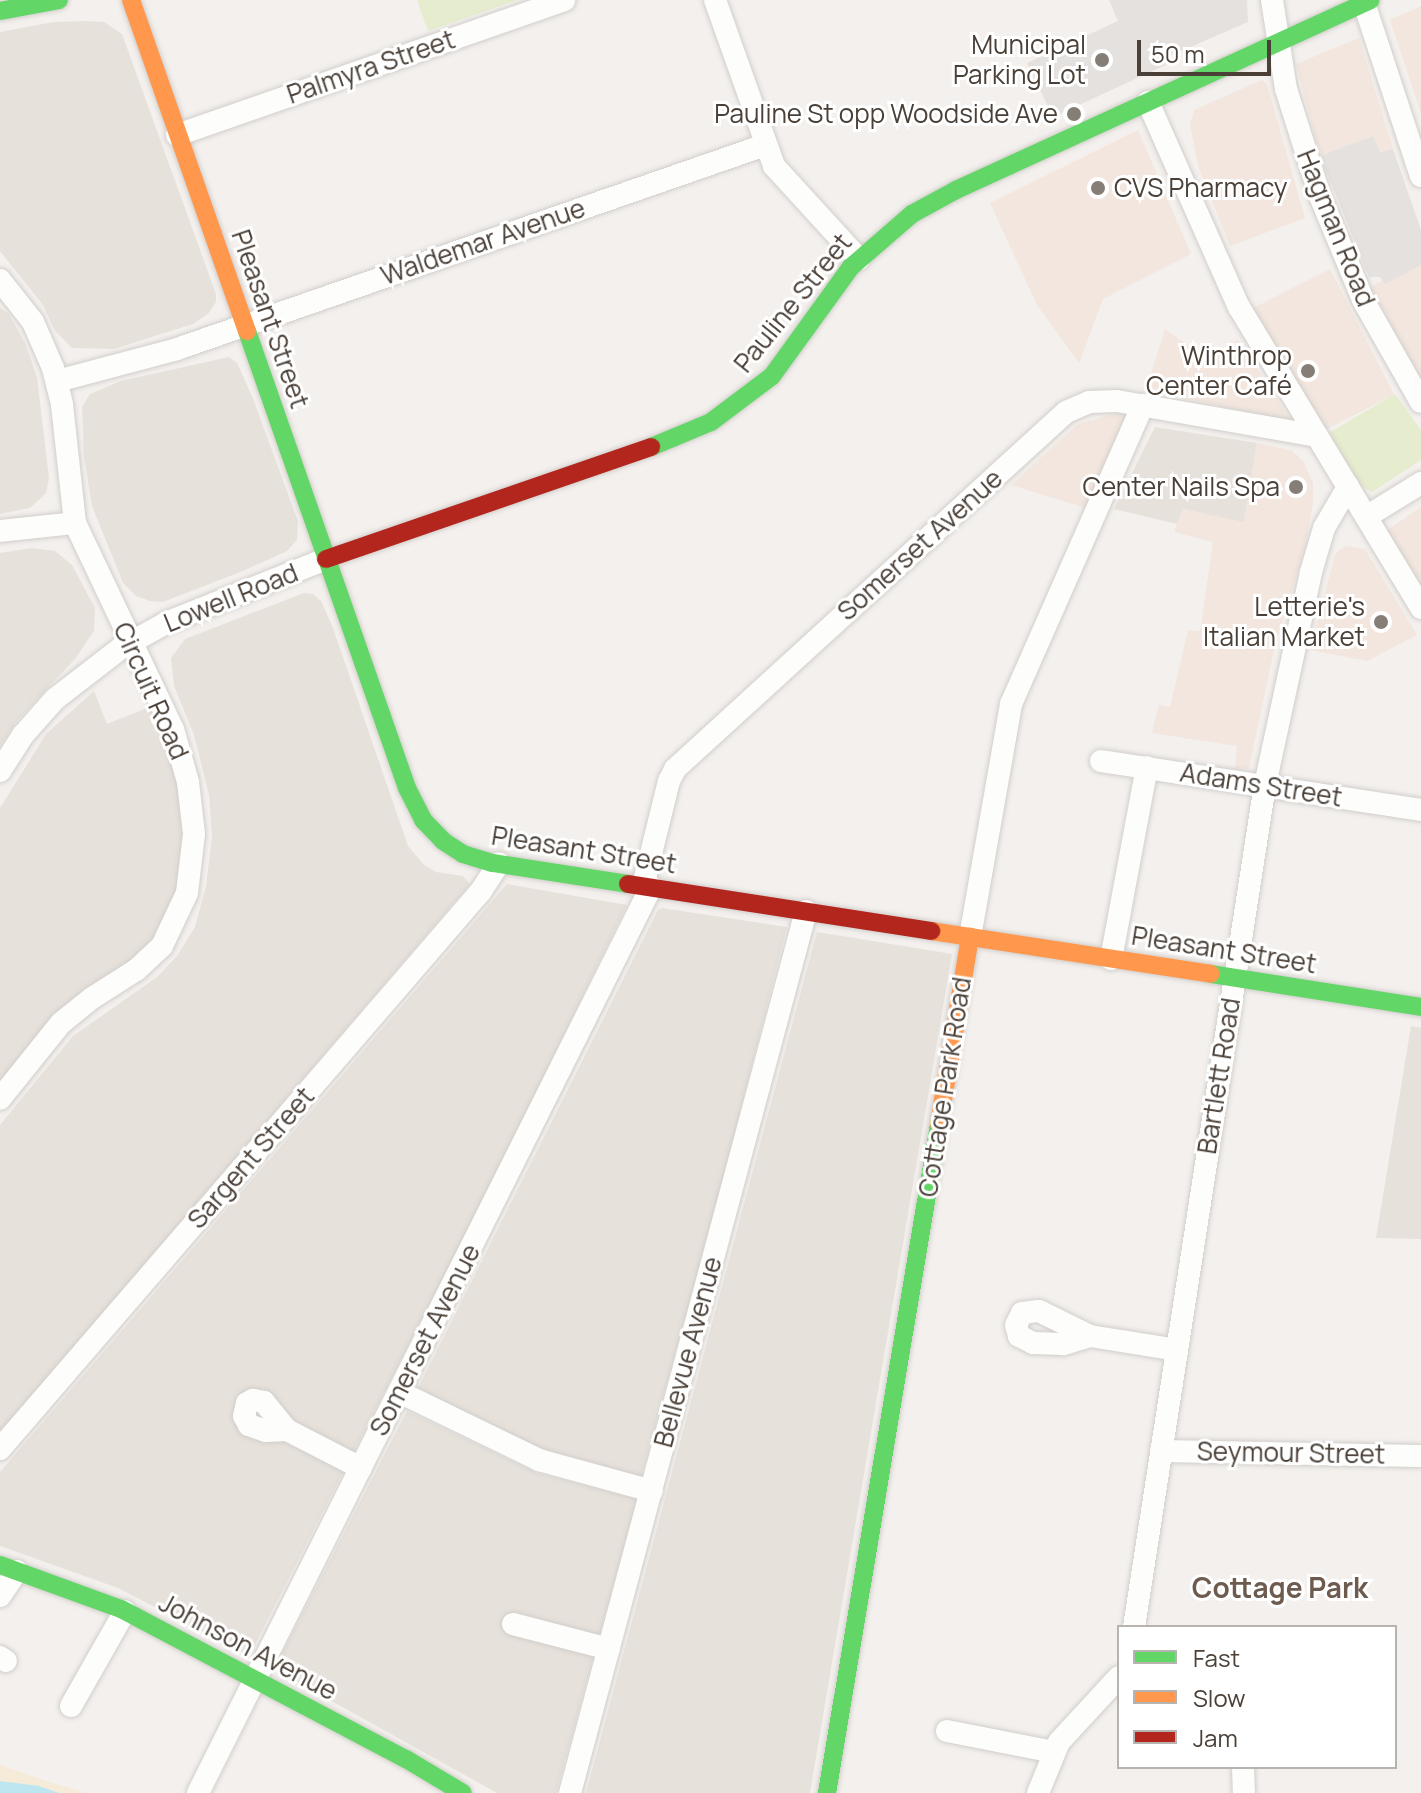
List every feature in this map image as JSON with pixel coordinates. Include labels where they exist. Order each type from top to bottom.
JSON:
[{"type":"main road","points":[[0,11],[59,0]]},
{"type":"main road","name":"Pleasant Street","points":[[131,0],[419,815],[434,834],[458,852],[499,863],[1421,1007]]},
{"type":"main road","name":"Pauline Street","points":[[326,559],[682,436],[721,417],[779,369],[859,259],[893,228],[934,202],[1367,2]]},
{"type":"main road","name":"Cottage Park Road","points":[[827,1793],[970,937]]},
{"type":"main road","name":"Johnson Avenue","points":[[8,1568],[125,1611],[463,1793]]},
{"type":"street","name":"Palmyra Street","points":[[177,135],[564,0]]},
{"type":"street","points":[[715,0],[765,145],[781,176],[859,259]]},
{"type":"street","name":"Hagman Road","points":[[1272,0],[1277,43],[1296,127],[1332,228],[1363,300],[1421,402]]},
{"type":"street","points":[[1367,2],[1421,176]]},
{"type":"street","points":[[1148,102],[1229,288],[1421,608]]},
{"type":"street","name":"Waldemar Avenue","points":[[57,381],[177,349],[765,145]]},
{"type":"street","name":"Circuit Road","points":[[0,280],[33,322],[57,381],[75,523],[173,729],[188,782],[194,834],[183,905],[169,936],[153,955],[71,1014],[43,1043],[0,1099]]},
{"type":"street","name":"Somerset Avenue","points":[[198,1793],[647,887],[669,781],[675,769],[1066,412],[1099,401],[1143,405],[1317,436]]},
{"type":"street","name":"Cottage Park Road","points":[[970,937],[1011,704],[1143,405]]},
{"type":"street","points":[[1366,517],[1421,483]]},
{"type":"street","name":"Bartlett Road","points":[[1134,1625],[1265,785],[1311,572],[1324,528],[1348,487]]},
{"type":"street","points":[[0,531],[75,523]]},
{"type":"street","name":"Lowell Road","points":[[0,771],[23,735],[55,699],[131,641],[166,623],[326,559]]},
{"type":"street","name":"Adams Street","points":[[1101,761],[1421,810]]},
{"type":"street","points":[[1111,959],[1147,767]]},
{"type":"street","name":"Sargent Street","points":[[0,1449],[481,891],[499,863]]},
{"type":"street","name":"Bellevue Avenue","points":[[570,1793],[806,911]]},
{"type":"street","points":[[1090,1336],[1177,1350]]},
{"type":"street","points":[[399,1392],[539,1460],[652,1491]]},
{"type":"street","points":[[287,1430],[361,1468]]},
{"type":"street","name":"Seymour Street","points":[[1161,1451],[1421,1456]]},
{"type":"street","points":[[0,1596],[8,1568]]},
{"type":"street","points":[[71,1706],[125,1611]]},
{"type":"street","points":[[513,1624],[609,1649]]},
{"type":"street","points":[[1038,1793],[1054,1752],[1083,1713],[1117,1679]]},
{"type":"street","points":[[947,1731],[1054,1752]]},
{"type":"street","points":[[1243,1769],[1244,1793]]},
{"type":"shaded area","name":"Municipal Parking Lot","points":[[1109,0],[1247,0],[1248,22],[1170,56],[1170,63],[1053,117],[1027,63],[1118,21]]},
{"type":"shaded area","points":[[1421,6],[1421,114],[1390,20]]},
{"type":"shaded area","points":[[54,22],[104,22],[122,34],[216,294],[216,302],[209,313],[193,324],[114,349],[72,348],[55,331],[43,305],[0,251],[0,32]]},
{"type":"shaded area","points":[[1359,38],[1393,149],[1380,152],[1373,136],[1320,156],[1296,64]]},
{"type":"shaded area","points":[[1262,80],[1267,84],[1305,218],[1230,246],[1198,166],[1190,125],[1194,110]]},
{"type":"shaded area","points":[[1138,130],[1191,254],[1103,299],[1079,363],[1037,305],[990,203]]},
{"type":"shaded area","points":[[1373,136],[1380,152],[1393,149],[1421,230],[1421,265],[1385,284],[1380,277],[1369,277],[1320,156]]},
{"type":"shaded area","points":[[1421,261],[1421,379],[1370,287]]},
{"type":"shaded area","points":[[1330,269],[1394,395],[1316,434],[1252,308]]},
{"type":"shaded area","points":[[0,308],[9,314],[25,343],[37,377],[49,478],[46,493],[30,508],[0,514]]},
{"type":"shaded area","points":[[1165,329],[1204,357],[1238,340],[1292,422],[1146,390]]},
{"type":"shaded area","points":[[229,357],[237,363],[252,396],[298,521],[297,540],[287,551],[243,571],[163,602],[150,601],[136,596],[123,583],[92,506],[84,457],[82,407],[90,394],[121,381]]},
{"type":"shaded area","points":[[1119,413],[1129,415],[1089,509],[1011,485],[1078,424]]},
{"type":"shaded area","points":[[1155,427],[1257,443],[1244,523],[1183,509],[1177,524],[1114,509]]},
{"type":"shaded area","points":[[1257,443],[1291,450],[1303,461],[1313,483],[1313,502],[1305,548],[1275,645],[1249,769],[1235,769],[1237,746],[1152,733],[1159,705],[1170,707],[1188,630],[1200,631],[1213,542],[1174,532],[1183,509],[1244,522]]},
{"type":"shaded area","points":[[1421,507],[1421,585],[1386,531]]},
{"type":"shaded area","points":[[1345,546],[1365,549],[1417,635],[1367,661],[1310,650],[1335,554]]},
{"type":"shaded area","points":[[32,548],[55,551],[72,565],[95,608],[94,631],[75,659],[16,722],[0,746],[0,553]]},
{"type":"shaded area","points":[[304,593],[313,594],[321,601],[333,628],[408,846],[424,865],[436,872],[463,876],[470,884],[0,1433],[0,1125],[73,1036],[157,977],[177,956],[195,927],[206,886],[212,836],[209,795],[194,735],[174,686],[171,658],[185,639]]},
{"type":"shaded area","points":[[94,691],[107,724],[152,706],[174,759],[182,795],[184,838],[178,896],[150,945],[0,1082],[0,808],[46,734]]},
{"type":"shaded area","points":[[507,884],[627,905],[502,1162],[249,1656],[118,1588],[0,1546],[0,1472]]},
{"type":"shaded area","points":[[662,908],[787,927],[721,1187],[641,1477],[569,1459],[521,1440],[418,1388],[658,910]]},
{"type":"shaded area","points":[[817,932],[952,954],[810,1793],[586,1793]]},
{"type":"shaded area","points":[[1411,1026],[1421,1028],[1421,1239],[1376,1238]]},
{"type":"shaded area","points":[[407,1411],[537,1473],[637,1499],[556,1793],[497,1793],[274,1669]]},
{"type":"green space","points":[[417,0],[517,0],[428,31]]},
{"type":"green space","points":[[1395,394],[1421,430],[1421,460],[1372,492],[1361,486],[1329,433]]},
{"type":"sand","points":[[0,1765],[87,1793],[59,1793],[0,1781]]},
{"type":"water","points":[[0,1781],[39,1786],[59,1793],[0,1793]]},
{"type":"traffic: fast","points":[[0,11],[59,0]]},
{"type":"traffic: fast","points":[[651,447],[711,422],[772,376],[851,267],[912,214],[956,190],[1371,0]]},
{"type":"traffic: fast","points":[[247,331],[407,788],[423,820],[443,841],[463,854],[493,863],[628,884]]},
{"type":"traffic: fast","points":[[1211,974],[1421,1007]]},
{"type":"traffic: fast","points":[[827,1793],[939,1124]]},
{"type":"traffic: fast","points":[[0,1565],[121,1609],[406,1759],[463,1793]]},
{"type":"traffic: slow","points":[[131,0],[247,331]]},
{"type":"traffic: slow","points":[[931,931],[1211,974]]},
{"type":"traffic: slow","points":[[939,1124],[970,937]]},
{"type":"traffic: jam","points":[[326,559],[651,447]]},
{"type":"traffic: jam","points":[[628,884],[931,931]]},
{"type":"place","name":"Municipal Parking Lot","points":[[1102,60]]},
{"type":"place","name":"Pauline St opp Woodside Ave","points":[[1074,114]]},
{"type":"place","name":"CVS Pharmacy","points":[[1098,188]]},
{"type":"place","name":"Winthrop Center Café","points":[[1308,371]]},
{"type":"place","name":"Center Nails Spa","points":[[1296,487]]},
{"type":"place","name":"Letterie's Italian Market","points":[[1381,622]]},
{"type":"district","name":"Cottage Park","points":[[1280,1587]]}]
